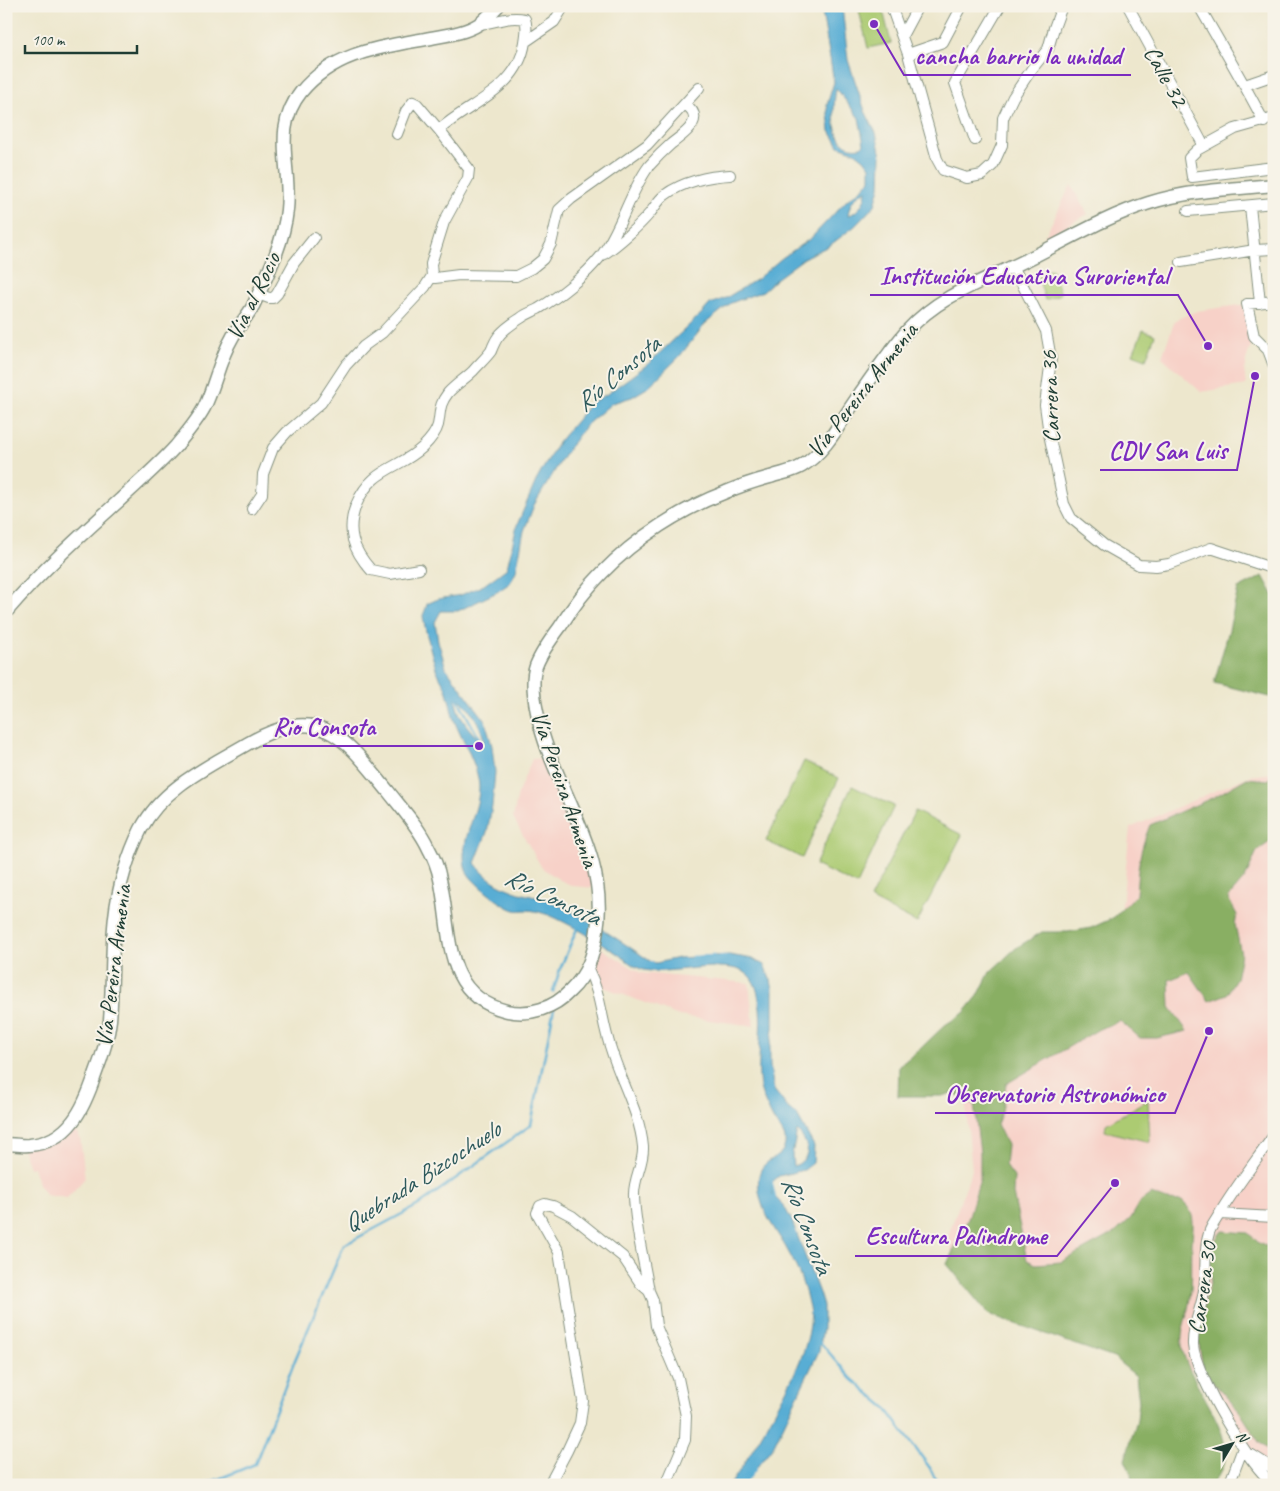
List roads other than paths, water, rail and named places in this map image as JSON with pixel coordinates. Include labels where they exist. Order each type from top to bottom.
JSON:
[{"type":"main road","name":"Via al Rocio","points":[[6,612],[53,560],[143,478],[175,446],[203,409],[231,338],[252,308],[281,240],[287,211],[288,183],[283,141],[284,130],[291,108],[301,93],[318,75],[332,64],[348,57],[385,47],[458,33],[479,24],[498,6]]},
{"type":"main road","name":"Vía Pereira Armenia","points":[[6,1144],[28,1146],[54,1137],[77,1118],[88,1097],[109,1030],[113,930],[117,903],[135,842],[146,821],[163,798],[185,781],[257,738],[292,724],[318,728],[342,738],[355,750],[415,825],[427,845],[440,876],[450,951],[454,964],[461,978],[478,999],[512,1012],[529,1013],[558,1002],[572,990],[588,969],[595,946],[600,899],[591,857],[546,746],[535,703],[533,681],[536,666],[550,641],[573,608],[603,572],[647,536],[690,508],[724,493],[792,470],[813,458],[828,441],[886,356],[922,315],[946,298],[976,281],[1014,266],[1097,223],[1154,201],[1194,193],[1271,186]]},
{"type":"street","points":[[525,42],[554,22],[564,6]]},
{"type":"street","points":[[891,6],[908,54],[937,159],[943,170],[967,178],[982,175],[993,165],[1002,145],[1003,118],[1031,70],[1048,49],[1062,6]]},
{"type":"street","points":[[902,36],[918,6]]},
{"type":"street","points":[[908,54],[943,42],[962,6]]},
{"type":"street","points":[[975,140],[955,83],[1000,6]]},
{"type":"street","name":"Calle 32","points":[[1128,6],[1204,146]]},
{"type":"street","points":[[1199,6],[1227,56],[1269,120],[1235,129],[1197,150],[1189,158],[1192,177],[1274,168]]},
{"type":"street","points":[[439,130],[494,92],[513,72],[523,54],[527,25],[525,20],[516,17],[479,24]]},
{"type":"street","points":[[1245,85],[1274,75]]},
{"type":"street","points":[[432,276],[440,279],[459,275],[516,276],[532,268],[543,259],[551,244],[559,210],[571,198],[647,145],[699,88]]},
{"type":"street","points":[[252,509],[262,494],[264,474],[273,448],[287,432],[321,403],[346,365],[364,346],[382,333],[425,287],[432,276],[431,264],[444,222],[468,178],[469,169],[439,130],[417,104],[413,102],[406,111],[398,134]]},
{"type":"street","points":[[601,256],[636,187],[649,166],[662,152],[685,135],[691,127],[694,118],[692,111],[685,104]]},
{"type":"street","points":[[419,569],[390,574],[371,570],[360,558],[353,543],[351,522],[357,503],[372,479],[410,458],[434,434],[442,402],[449,392],[462,383],[490,352],[498,337],[522,317],[560,294],[601,256],[614,248],[650,213],[658,200],[684,185],[716,176],[730,175]]},
{"type":"street","points":[[1188,211],[1274,203]]},
{"type":"street","points":[[1250,206],[1260,303]]},
{"type":"street","points":[[258,294],[268,298],[272,298],[277,294],[294,263],[314,238]]},
{"type":"street","points":[[1182,262],[1255,250],[1274,249]]},
{"type":"street","name":"Carrera 36","points":[[1014,266],[1046,331],[1051,358],[1046,404],[1047,418],[1054,464],[1064,504],[1071,518],[1104,545],[1139,565],[1156,566],[1169,564],[1211,548],[1274,569]]},
{"type":"street","points":[[1274,301],[1248,304],[1254,336],[1268,350],[1274,366]]},
{"type":"street","points":[[588,969],[600,997],[610,1048],[636,1114],[643,1148],[634,1194],[649,1291],[653,1300],[656,1326],[678,1378],[686,1416],[686,1440],[666,1485]]},
{"type":"street","name":"Carrera 30","points":[[1270,1481],[1243,1448],[1202,1376],[1193,1346],[1195,1326],[1204,1290],[1205,1259],[1209,1233],[1274,1135]]},
{"type":"street","points":[[549,1485],[580,1422],[582,1401],[559,1252],[537,1213],[540,1206],[545,1204],[553,1206],[572,1216],[622,1257],[641,1284],[649,1291]]},
{"type":"street","points":[[1220,1214],[1274,1217]]},
{"type":"street","points":[[1229,1485],[1243,1448],[1274,1470]]},
{"type":"water","points":[[821,6],[842,6],[848,60],[865,111],[876,133],[881,156],[880,187],[875,205],[855,226],[829,246],[807,256],[763,291],[731,303],[706,323],[679,357],[647,388],[632,397],[612,403],[585,426],[565,454],[534,505],[524,531],[516,571],[510,583],[497,592],[458,611],[441,611],[435,622],[438,641],[446,668],[485,720],[492,746],[495,772],[492,806],[487,832],[475,863],[485,875],[505,887],[563,907],[650,961],[656,963],[678,958],[729,955],[753,959],[764,965],[771,980],[773,991],[773,1028],[770,1066],[774,1090],[788,1108],[797,1115],[814,1146],[813,1163],[804,1170],[779,1176],[771,1183],[773,1195],[784,1206],[792,1221],[819,1293],[823,1306],[823,1328],[819,1351],[774,1445],[743,1485],[730,1485],[760,1438],[798,1366],[809,1334],[810,1325],[809,1308],[801,1278],[763,1208],[759,1191],[759,1179],[764,1165],[779,1155],[783,1150],[785,1140],[767,1107],[760,1087],[760,1015],[756,988],[751,978],[743,971],[731,968],[717,967],[669,971],[640,969],[591,937],[557,918],[535,911],[510,908],[495,899],[473,880],[466,870],[464,858],[465,846],[478,798],[477,774],[454,720],[446,689],[438,674],[423,615],[427,604],[438,599],[461,595],[484,585],[507,568],[517,525],[536,481],[557,444],[591,403],[607,394],[648,364],[710,304],[726,298],[757,279],[782,258],[811,238],[847,200],[862,189],[870,180],[870,167],[864,159],[855,152],[839,146],[830,131],[827,105],[834,82]],"holes":[[[836,88],[859,118],[864,144],[861,147],[851,147],[843,143],[838,136],[835,127],[834,106]],[[866,190],[859,209],[848,216],[851,204]],[[456,697],[466,705],[474,716],[483,735],[484,741],[482,743],[464,722],[456,704]],[[797,1131],[805,1141],[807,1152],[802,1161],[793,1166],[792,1155]]]},
{"type":"waterway","name":"Río Consota","points":[[455,694],[482,744]]},
{"type":"waterway","points":[[553,992],[560,969],[577,929]]},
{"type":"waterway","name":"Río Consota","points":[[692,957],[714,956]]},
{"type":"waterway","name":"Quebrada Bizcochuelo","points":[[204,1485],[255,1464],[295,1360],[344,1245],[417,1206],[531,1125],[554,1008]]},
{"type":"waterway","name":"Río Consota","points":[[771,1179],[775,1198]]},
{"type":"waterway","points":[[819,1341],[852,1379],[885,1407],[930,1468],[938,1485]]},
{"type":"waterway","name":"Río Consota","points":[[743,1485],[756,1466]]},
{"type":"place","name":"cancha barrio la unidad","points":[[874,24]]},
{"type":"place","name":"Institución Educativa Suroriental","points":[[1208,346]]},
{"type":"place","name":"CDV San Luis","points":[[1255,376]]},
{"type":"place","name":"Rio Consota","points":[[479,746]]},
{"type":"place","name":"Observatorio Astronómico","points":[[1209,1031]]},
{"type":"place","name":"Escultura Palindrome","points":[[1115,1183]]}]
